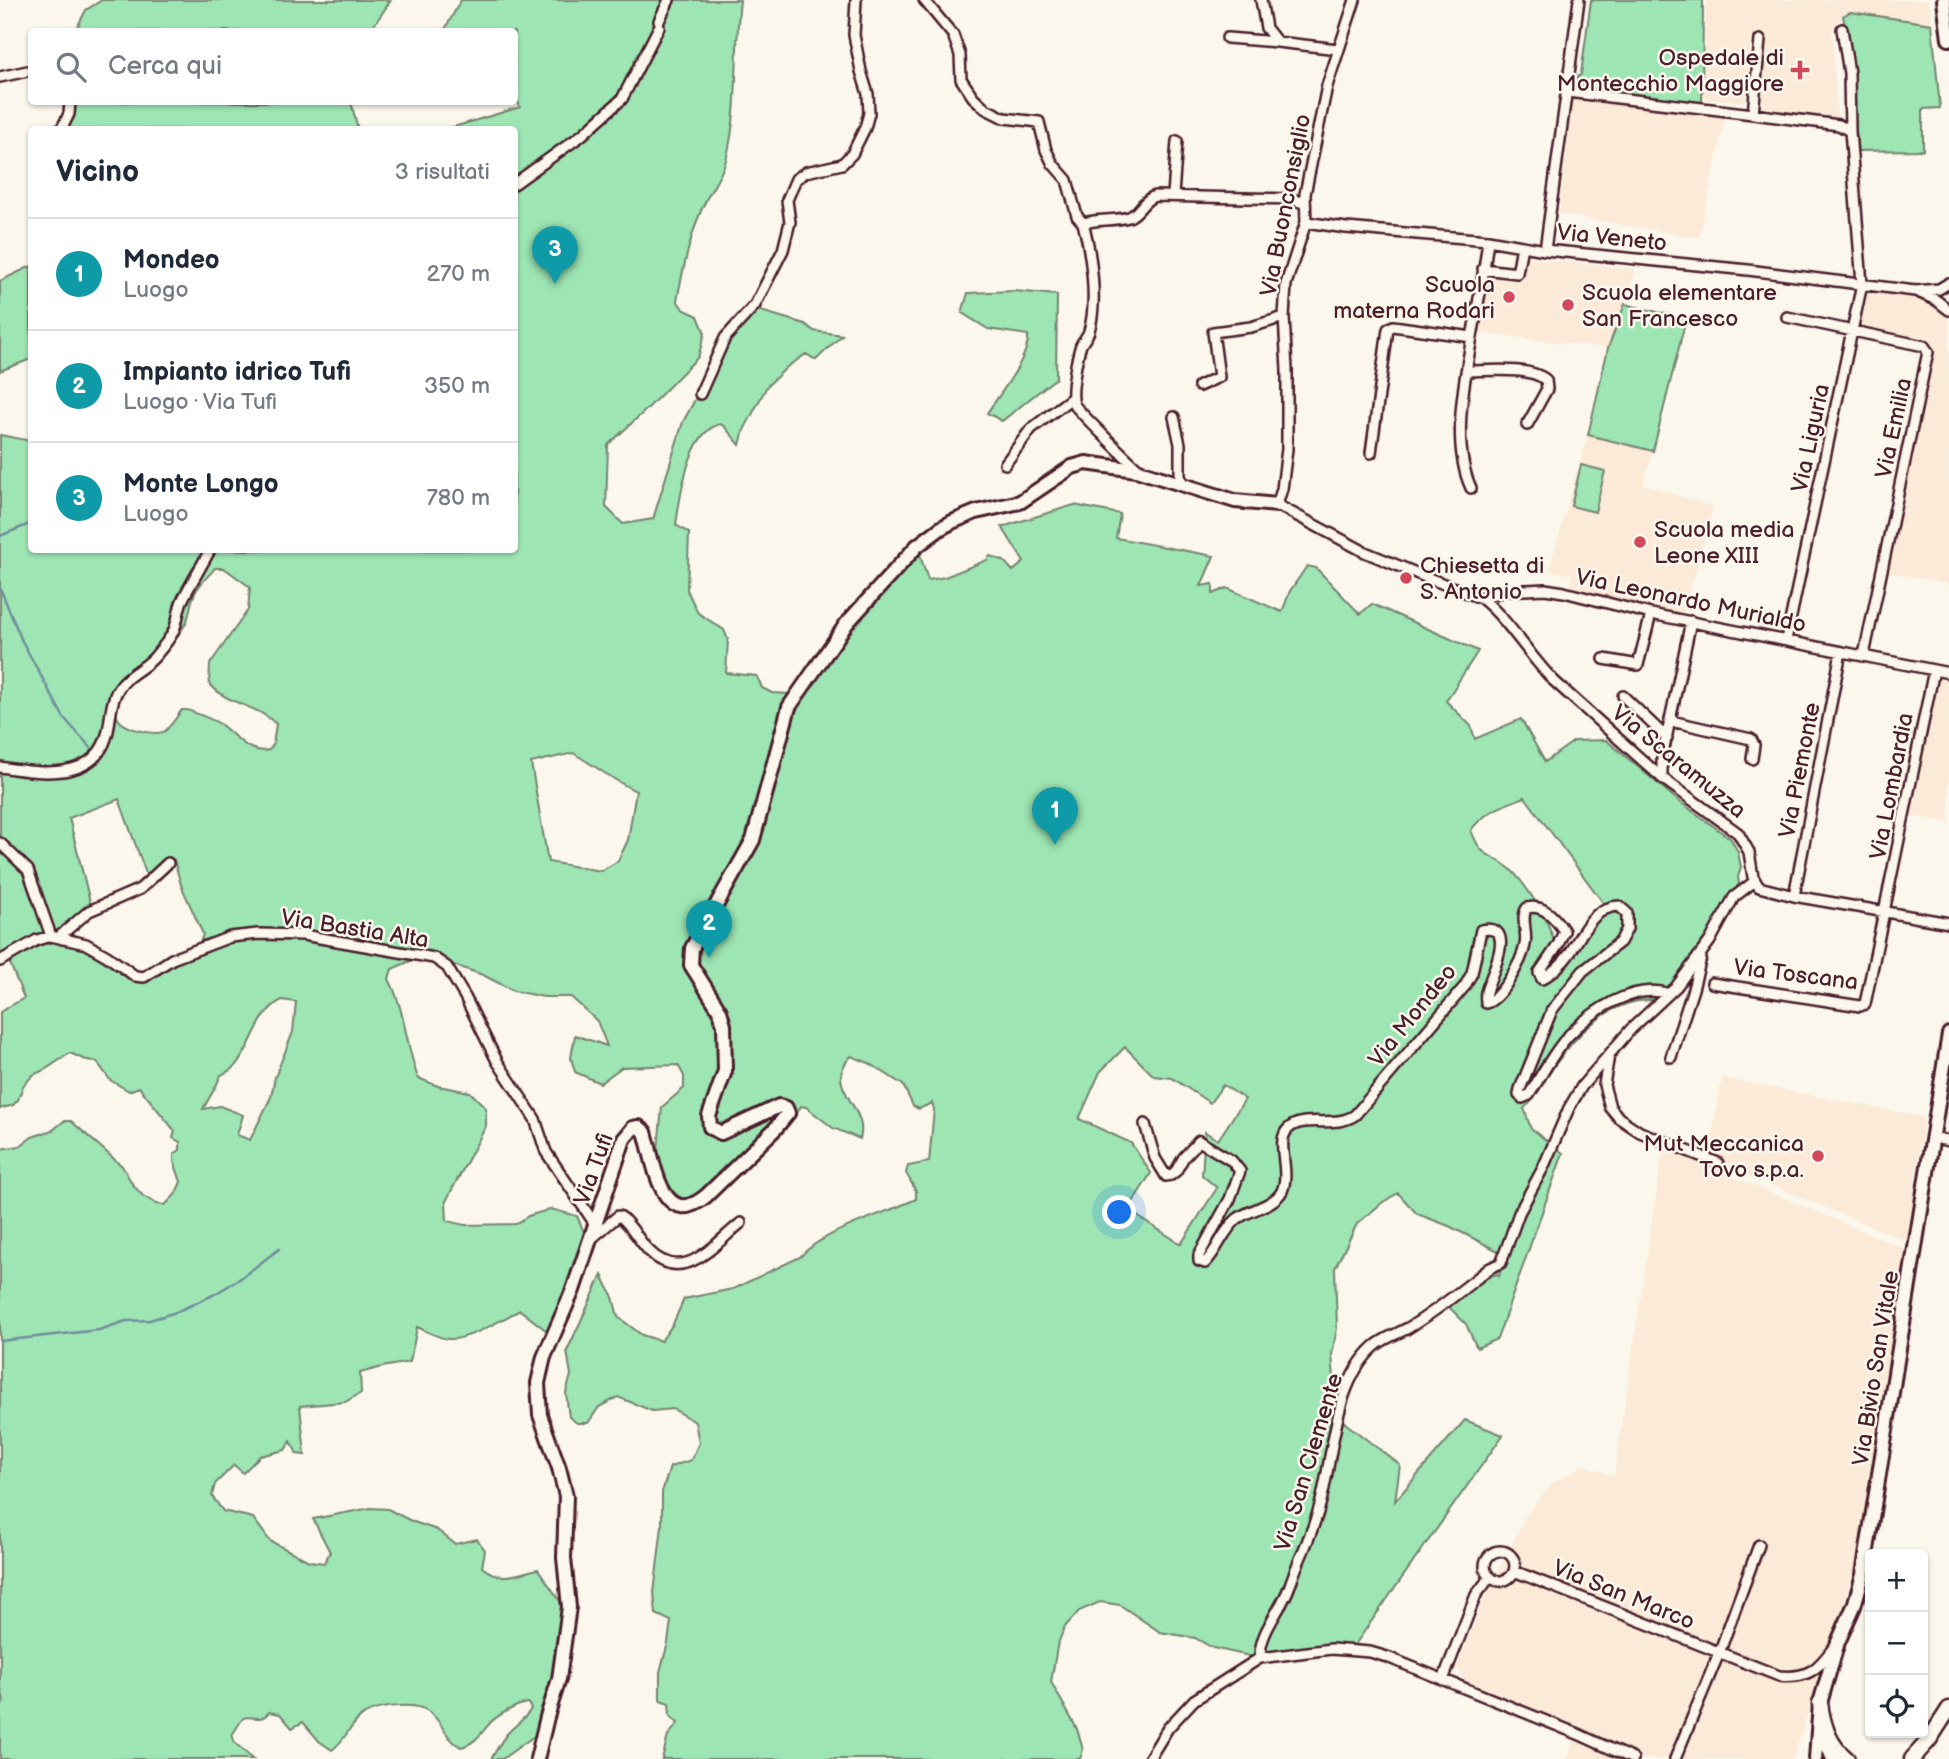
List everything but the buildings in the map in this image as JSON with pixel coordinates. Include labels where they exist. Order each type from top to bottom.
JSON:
[{"type":"main road","points":[[1819,1703],[1832,1743],[1847,1759]]},
{"type":"main road","points":[[1912,1759],[1929,1740],[1949,1709]]},
{"type":"main road","points":[[1905,1759],[1929,1740]]},
{"type":"street","points":[[518,181],[590,130],[622,99],[669,0]]},
{"type":"street","points":[[700,394],[725,338],[755,305],[783,250],[790,222],[787,200],[796,178],[806,172],[842,164],[852,154],[865,128],[869,113],[868,94],[854,35],[856,0]]},
{"type":"street","points":[[924,0],[953,35],[960,55],[961,79],[973,97],[983,107],[1004,118],[1039,122],[1048,156],[1068,180],[1077,216],[1083,223],[1087,238],[1093,293],[1089,331],[1078,357],[1074,404],[1134,466],[1147,473],[1235,501],[1277,505]]},
{"type":"street","points":[[1261,0],[1266,28],[1277,42]]},
{"type":"street","name":"Via Buonconsiglio","points":[[1277,505],[1282,489],[1287,449],[1284,317],[1286,284],[1306,222],[1303,203],[1327,86],[1355,0]]},
{"type":"street","points":[[1545,250],[1579,0]]},
{"type":"street","points":[[1944,0],[1949,39]]},
{"type":"street","name":"Via Liguria","points":[[1786,640],[1862,284],[1850,131],[1849,73],[1842,29]]},
{"type":"street","points":[[1227,38],[1338,49]]},
{"type":"street","points":[[1753,114],[1760,40]]},
{"type":"street","points":[[0,77],[28,71]]},
{"type":"street","points":[[1566,92],[1839,125],[1850,131]]},
{"type":"street","points":[[63,126],[70,105]]},
{"type":"street","points":[[1173,195],[1177,141]]},
{"type":"street","points":[[1083,223],[1127,217],[1134,214],[1149,198],[1173,195],[1292,199],[1303,203]]},
{"type":"street","name":"Via Veneto","points":[[1306,222],[1488,240],[1545,250],[1915,291],[1935,290],[1949,283]]},
{"type":"street","points":[[1471,488],[1465,470],[1461,420],[1466,371],[1488,240]]},
{"type":"street","points":[[1483,269],[1517,273],[1522,246]]},
{"type":"street","name":"Via Veneto","points":[[1915,291],[1932,298],[1949,310]]},
{"type":"street","points":[[1199,386],[1219,377],[1213,332],[1251,327],[1284,317]]},
{"type":"street","name":"Via Emilia","points":[[1787,317],[1924,346],[1928,352],[1864,655]]},
{"type":"street","points":[[1371,453],[1388,329],[1393,327],[1472,337]]},
{"type":"street","points":[[1466,371],[1520,372],[1539,375],[1546,380],[1547,389],[1527,425]]},
{"type":"street","points":[[1005,464],[1031,429],[1073,397]]},
{"type":"street","points":[[1174,416],[1180,444],[1180,476],[1183,485]]},
{"type":"street","name":"Via Tufi","points":[[537,1759],[562,1665],[569,1607],[564,1558],[566,1496],[540,1415],[538,1382],[544,1357],[573,1290],[624,1139],[633,1128],[639,1127],[645,1132],[666,1199],[685,1206],[706,1196],[787,1116],[787,1109],[779,1106],[752,1121],[721,1133],[710,1127],[709,1116],[725,1071],[724,1025],[720,1011],[691,965],[692,948],[753,839],[789,707],[847,623],[905,558],[941,528],[976,512],[1020,502],[1072,467],[1093,464],[1147,473]]},
{"type":"street","name":"Via Leonardo Murialdo","points":[[1277,505],[1365,552],[1428,579],[1481,597],[1504,591],[1545,589],[1584,596],[1651,614],[1949,673]]},
{"type":"street","points":[[0,767],[48,774],[76,769],[93,758],[104,744],[119,687],[132,672],[155,658],[172,633],[194,575],[208,553]]},
{"type":"street","name":"Via Scaramuzza","points":[[1481,597],[1554,681],[1662,778],[1738,833],[1749,852],[1755,881]]},
{"type":"street","points":[[1604,659],[1638,665],[1651,614]]},
{"type":"street","points":[[1662,778],[1662,758],[1691,621]]},
{"type":"street","name":"Via Piemonte","points":[[1794,895],[1841,652]]},
{"type":"street","name":"Via Lombardia","points":[[1886,910],[1934,670]]},
{"type":"street","points":[[1623,696],[1667,738]]},
{"type":"street","points":[[1671,721],[1751,739],[1754,746],[1752,759]]},
{"type":"street","points":[[0,843],[28,870],[51,936],[37,940],[0,961]]},
{"type":"street","points":[[62,939],[61,935],[89,911],[140,889],[168,863]]},
{"type":"street","points":[[1755,881],[1765,889],[1949,923]]},
{"type":"street","name":"Via San Clemente","points":[[1260,1658],[1264,1635],[1288,1592],[1320,1507],[1337,1417],[1351,1379],[1375,1345],[1408,1328],[1490,1268],[1501,1263],[1519,1213],[1582,1086],[1631,1029],[1676,987],[1702,953],[1734,897],[1755,881]]},
{"type":"street","name":"Via Mondeo","points":[[1145,1124],[1155,1158],[1166,1175],[1174,1174],[1199,1141],[1232,1161],[1240,1171],[1230,1199],[1199,1255],[1199,1261],[1205,1263],[1224,1233],[1237,1219],[1281,1193],[1286,1174],[1283,1138],[1288,1129],[1302,1123],[1338,1122],[1355,1115],[1459,993],[1471,978],[1479,932],[1482,930],[1489,929],[1495,933],[1501,943],[1499,958],[1486,992],[1486,1003],[1494,1000],[1503,988],[1523,952],[1526,932],[1523,915],[1527,908],[1544,910],[1564,931],[1539,973],[1542,979],[1569,955],[1596,914],[1610,906],[1619,906],[1627,913],[1627,929],[1620,942],[1583,971],[1552,1010],[1520,1088],[1519,1095],[1522,1098],[1529,1095],[1570,1034],[1590,1017],[1628,995],[1650,991],[1667,993]]},
{"type":"street","name":"Via Toscana","points":[[1712,983],[1863,1006],[1867,1002],[1886,910]]},
{"type":"street","name":"Via Bastia Alta","points":[[51,936],[86,944],[135,976],[148,976],[172,959],[230,937],[246,934],[303,935],[434,958],[447,967],[497,1061],[535,1119],[546,1152],[595,1224]]},
{"type":"street","points":[[1671,1057],[1702,953]]},
{"type":"street","name":"Via Bivio San Vitale","points":[[1816,1759],[1819,1703],[1863,1575],[1949,1034]]},
{"type":"street","points":[[1609,1054],[1604,1085],[1613,1112],[1640,1132],[1718,1163]]},
{"type":"street","points":[[1934,1138],[1949,1141]]},
{"type":"street","points":[[589,1240],[596,1237],[618,1216],[660,1260],[676,1265],[702,1258],[741,1223]]},
{"type":"street","name":"Via San Marco","points":[[1675,1759],[1719,1653],[1759,1545]]},
{"type":"street","name":"Via San Marco","points":[[1443,1680],[1476,1595],[1490,1577],[1485,1564],[1488,1556],[1496,1551],[1509,1553],[1514,1561],[1514,1571],[1779,1676],[1795,1677],[1814,1670],[1838,1642]]},
{"type":"street","points":[[1490,1577],[1503,1580],[1514,1571]]},
{"type":"street","points":[[1149,1759],[1168,1728],[1194,1700],[1260,1658],[1331,1649],[1387,1657],[1633,1759]]},
{"type":"street","name":"Via Bivio San Vitale","points":[[1819,1703],[1824,1741],[1833,1759]]},
{"type":"shaded area","name":"Ospedale di Montecchio Maggiore","points":[[1706,0],[1929,0],[1932,24],[1846,13],[1832,29],[1837,117],[1762,107],[1767,42],[1751,39],[1745,101],[1703,99]]},
{"type":"shaded area","points":[[1575,91],[1727,109],[1699,238],[1559,214],[1570,120],[1566,119]]},
{"type":"shaded area","points":[[1524,256],[1636,269],[1608,348],[1478,333],[1484,276],[1521,281]]},
{"type":"shaded area","points":[[1870,291],[1927,298],[1949,317],[1949,584],[1884,571],[1932,343],[1860,328]]},
{"type":"shaded area","points":[[1588,435],[1653,451],[1643,484],[1713,507],[1682,620],[1641,611],[1570,586],[1573,575],[1549,570]]},
{"type":"shaded area","points":[[1935,678],[1949,681],[1949,822],[1906,815]]},
{"type":"shaded area","name":"Mut Meccanica Tovo s.p.a.","points":[[1722,1078],[1924,1117],[1907,1241],[1708,1159]]},
{"type":"shaded area","points":[[1663,1148],[1906,1249],[1859,1555],[1793,1759],[1640,1759],[1465,1683],[1457,1667],[1485,1597],[1527,1514],[1552,1484],[1584,1465],[1614,1476]]},
{"type":"shaded area","points":[[1574,1739],[1621,1759],[1567,1759]]},
{"type":"green space","points":[[102,0],[391,0],[372,28],[77,28],[86,10]]},
{"type":"green space","points":[[461,0],[740,0],[735,100],[726,160],[697,222],[677,300],[683,309],[698,316],[705,333],[698,357],[608,445],[606,507],[623,524],[653,519],[683,422],[727,340],[754,309],[805,324],[814,331],[842,335],[816,360],[806,354],[767,386],[744,430],[740,445],[720,424],[709,429],[693,452],[676,525],[689,533],[687,590],[698,613],[724,630],[728,640],[726,673],[757,676],[762,688],[772,693],[790,694],[789,698],[839,636],[919,552],[928,580],[945,577],[987,560],[990,556],[1004,561],[1013,571],[1024,562],[1002,527],[1074,505],[1120,514],[1116,538],[1214,556],[1201,586],[1213,584],[1213,594],[1227,588],[1282,612],[1290,591],[1307,566],[1316,568],[1360,614],[1372,604],[1478,651],[1446,701],[1471,726],[1475,739],[1521,719],[1545,762],[1574,741],[1606,740],[1676,799],[1731,839],[1738,852],[1741,867],[1739,883],[1723,919],[1698,958],[1654,1005],[1653,1000],[1620,1007],[1591,1025],[1567,1050],[1524,1108],[1531,1129],[1563,1153],[1497,1339],[1477,1348],[1466,1324],[1449,1307],[1478,1283],[1491,1276],[1499,1276],[1506,1255],[1449,1226],[1417,1214],[1398,1193],[1357,1224],[1335,1268],[1337,1328],[1332,1355],[1335,1388],[1345,1423],[1400,1465],[1395,1501],[1465,1420],[1503,1435],[1349,1653],[1257,1659],[1213,1648],[1195,1638],[1160,1632],[1120,1605],[1100,1602],[1079,1611],[1064,1628],[1057,1647],[1051,1682],[1077,1729],[1083,1750],[1080,1759],[662,1759],[668,1736],[678,1723],[670,1716],[669,1703],[660,1700],[660,1672],[671,1621],[656,1614],[654,1593],[662,1526],[662,1492],[670,1467],[691,1460],[699,1443],[695,1422],[673,1409],[652,1411],[618,1397],[599,1407],[588,1423],[577,1423],[569,1417],[566,1393],[571,1375],[567,1351],[602,1275],[613,1297],[618,1317],[642,1335],[661,1341],[673,1324],[684,1299],[733,1289],[800,1257],[810,1247],[838,1231],[916,1199],[916,1191],[906,1173],[908,1166],[929,1162],[934,1109],[932,1103],[919,1109],[913,1106],[903,1085],[869,1063],[851,1056],[843,1067],[841,1078],[843,1088],[859,1117],[860,1139],[833,1128],[801,1106],[795,1117],[711,1199],[701,1206],[681,1209],[656,1170],[662,1107],[684,1088],[684,1076],[678,1065],[622,1067],[600,1083],[575,1072],[571,1058],[575,1035],[607,1046],[597,1021],[571,997],[544,997],[514,991],[483,975],[448,963],[435,954],[387,945],[377,951],[422,956],[392,969],[389,979],[399,1003],[418,1078],[438,1086],[470,1092],[486,1108],[486,1126],[446,1201],[447,1221],[465,1225],[516,1224],[528,1216],[551,1209],[577,1216],[584,1232],[579,1251],[579,1266],[552,1335],[520,1310],[485,1329],[456,1339],[440,1337],[417,1327],[410,1362],[360,1373],[361,1393],[345,1402],[300,1406],[305,1455],[297,1454],[291,1441],[285,1450],[260,1456],[243,1473],[234,1465],[215,1484],[212,1496],[223,1511],[253,1518],[270,1541],[309,1561],[324,1563],[330,1552],[313,1519],[371,1508],[388,1509],[437,1530],[455,1544],[477,1539],[485,1550],[482,1567],[496,1575],[509,1576],[538,1569],[560,1601],[563,1627],[558,1666],[537,1734],[502,1759],[491,1759],[505,1737],[531,1709],[528,1703],[500,1715],[475,1740],[461,1747],[428,1711],[396,1706],[365,1714],[332,1750],[319,1741],[303,1722],[292,1728],[280,1714],[269,1712],[260,1718],[243,1718],[232,1735],[235,1743],[253,1759],[0,1759],[0,1710],[4,1701],[0,1684],[0,1149],[20,1146],[32,1137],[53,1130],[64,1121],[71,1121],[122,1166],[143,1196],[157,1204],[165,1205],[175,1195],[181,1182],[174,1161],[174,1154],[180,1150],[180,1142],[173,1138],[175,1131],[139,1087],[129,1091],[110,1080],[97,1062],[70,1053],[33,1075],[23,1086],[18,1100],[13,1105],[0,1109],[0,1012],[24,998],[7,956],[0,959],[0,435],[28,440],[28,553],[518,553],[518,126],[457,126],[520,107],[518,28],[446,28]],"holes":[[[215,568],[224,568],[250,587],[248,610],[210,664],[209,683],[225,697],[259,712],[276,724],[273,745],[269,750],[255,750],[220,724],[187,710],[182,710],[167,729],[160,733],[131,728],[117,716],[125,689],[140,670],[183,628],[199,586]],[[573,753],[636,791],[628,840],[618,861],[601,871],[548,862],[531,763]],[[1525,797],[1604,904],[1566,955],[1553,967],[1551,931],[1535,901],[1509,868],[1482,851],[1471,830],[1495,809]],[[119,799],[148,879],[174,860],[181,885],[203,934],[201,940],[207,941],[135,976],[72,940],[63,931],[91,906],[69,818]],[[282,1000],[296,1002],[293,1032],[275,1077],[271,1097],[250,1140],[237,1135],[243,1115],[220,1106],[203,1109],[221,1075],[232,1069],[240,1060],[264,1016]],[[1125,1047],[1154,1076],[1172,1078],[1210,1103],[1223,1085],[1245,1099],[1218,1140],[1205,1132],[1202,1175],[1217,1188],[1181,1244],[1128,1210],[1151,1173],[1131,1143],[1079,1119],[1100,1072]]]},
{"type":"green space","points":[[1591,0],[1703,0],[1702,105],[1575,91],[1576,79],[1581,74]]},
{"type":"green space","points":[[1850,12],[1932,24],[1940,108],[1923,109],[1923,150],[1857,151],[1853,72],[1843,16]]},
{"type":"green space","points":[[67,105],[352,105],[357,126],[64,126]]},
{"type":"green space","points":[[28,267],[28,360],[0,371],[0,281]]},
{"type":"green space","points":[[1014,291],[1057,295],[1056,378],[1002,421],[987,413],[1019,365],[1028,335],[988,329],[962,313],[968,293]]},
{"type":"green space","points":[[1625,304],[1686,319],[1653,451],[1588,435],[1608,348]]},
{"type":"green space","points":[[1581,465],[1605,471],[1595,512],[1571,506]]},
{"type":"waterway","points":[[0,536],[28,525]]},
{"type":"waterway","points":[[0,588],[22,641],[64,718],[92,749]]},
{"type":"waterway","points":[[0,1341],[99,1330],[126,1321],[150,1320],[176,1312],[238,1280],[279,1249]]},
{"type":"place","name":"Ospedale di Montecchio Maggiore","points":[[1800,70]]},
{"type":"place","name":"Monte Longo","points":[[555,284]]},
{"type":"place","name":"Scuola materna Rodari","points":[[1509,297]]},
{"type":"place","name":"Scuola elementare San Francesco","points":[[1568,305]]},
{"type":"place","name":"Scuola media Leone XIII","points":[[1640,542]]},
{"type":"place","name":"Chiesetta di S. Antonio","points":[[1406,578]]},
{"type":"place","name":"Mondeo","points":[[1055,845]]},
{"type":"place","name":"Impianto idrico Tufi","points":[[709,958]]},
{"type":"place","name":"Mut Meccanica Tovo s.p.a.","points":[[1818,1156]]}]
